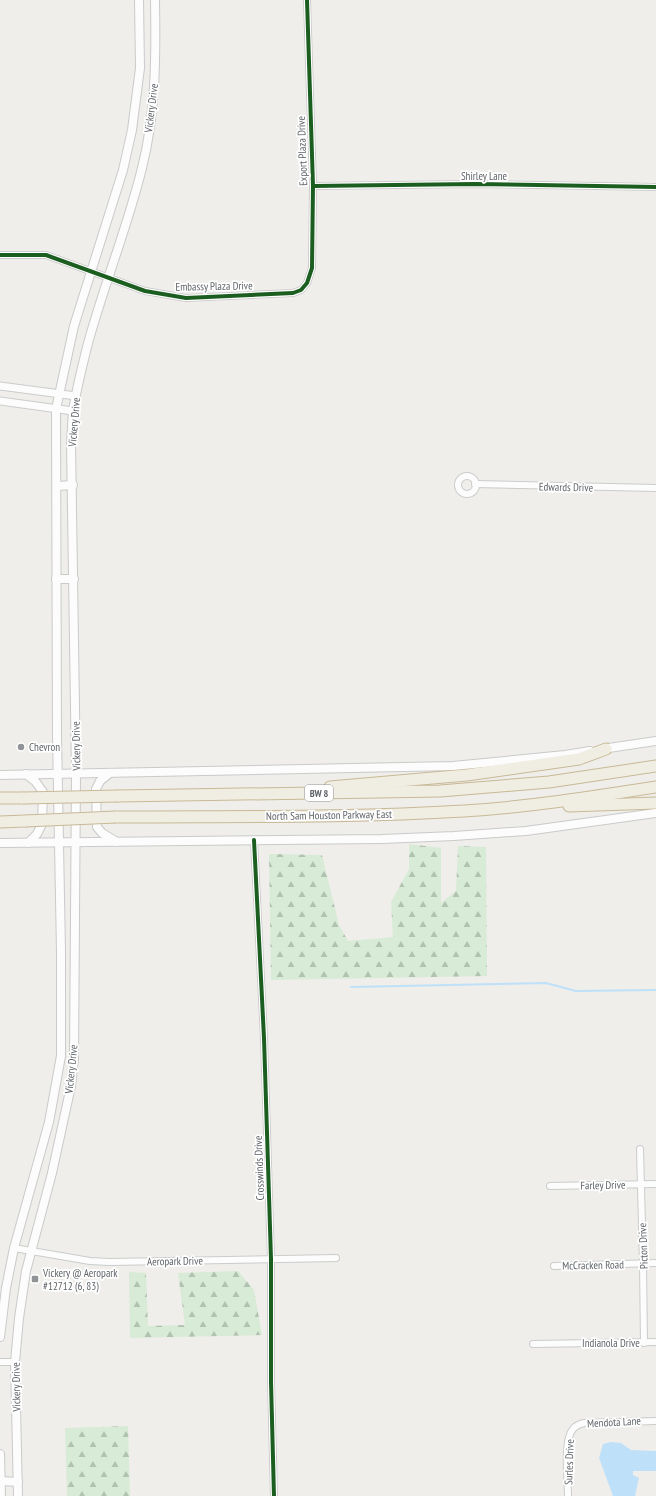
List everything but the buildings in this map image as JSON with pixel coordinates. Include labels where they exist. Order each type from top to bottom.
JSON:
[{"type":"highway","points":[[248,794],[468,775],[579,759],[606,749]]},
{"type":"highway","name":"North Sam Houston Parkway East","points":[[0,798],[412,792],[494,787],[556,781],[656,766]]},
{"type":"highway","name":"North Sam Houston Parkway East","points":[[0,822],[116,817],[372,814],[491,809],[556,802],[656,787]]},
{"type":"highway","points":[[491,809],[656,803]]},
{"type":"main road","name":"Vickery Drive","points":[[0,1337],[6,1288],[14,1248],[49,1122],[60,1056],[61,952],[60,842],[57,775],[56,409],[74,326],[123,170],[132,130],[140,68],[139,0]]},
{"type":"main road","name":"Vickery Drive","points":[[18,1496],[15,1362],[19,1318],[26,1271],[52,1172],[72,1086],[74,1059],[76,953],[76,774],[73,485],[71,442],[73,411],[83,363],[107,278],[132,207],[142,166],[151,119],[156,48],[156,0]]},
{"type":"main road","points":[[57,486],[73,485]]},
{"type":"main road","points":[[56,579],[74,579]]},
{"type":"main road","points":[[0,775],[453,766],[565,755],[656,741]]},
{"type":"main road","points":[[110,773],[100,781],[96,789],[97,828],[102,833],[117,842]]},
{"type":"main road","points":[[26,774],[35,781],[43,792],[42,824],[37,834],[28,843]]},
{"type":"main road","points":[[0,843],[76,841],[117,842],[382,839],[454,836],[526,831],[656,812]]},
{"type":"main road","points":[[61,952],[76,953]]},
{"type":"main road","points":[[49,1122],[62,1126]]},
{"type":"main road","points":[[0,1454],[1,1496]]},
{"type":"main road","points":[[1,1481],[18,1482]]},
{"type":"street","name":"Export Plaza Drive","points":[[293,293],[301,290],[307,283],[312,268],[313,186],[307,0]]},
{"type":"street","name":"Shirley Lane","points":[[313,186],[480,184],[656,187]]},
{"type":"street","name":"Embassy Plaza Drive","points":[[0,255],[46,255],[145,291],[186,298],[293,293]]},
{"type":"street","points":[[0,386],[76,396]]},
{"type":"street","points":[[0,402],[73,411]]},
{"type":"street","name":"Edwards Drive","points":[[476,484],[656,488]]},
{"type":"street","name":"Crosswinds Drive","points":[[254,840],[264,1038],[271,1259],[271,1368],[274,1496]]},
{"type":"street","name":"Picton Drive","points":[[640,1149],[640,1184],[644,1264],[644,1342]]},
{"type":"street","name":"Farley Drive","points":[[550,1186],[656,1184]]},
{"type":"street","name":"Aeropark Drive","points":[[14,1248],[90,1261],[336,1258]]},
{"type":"street","name":"McCracken Road","points":[[554,1266],[656,1263]]},
{"type":"street","name":"Indianola Drive","points":[[533,1344],[656,1342]]},
{"type":"street","points":[[0,1362],[15,1362]]},
{"type":"street","name":"Mendota Lane","points":[[573,1429],[578,1424],[584,1423],[656,1421]]},
{"type":"street","name":"Surles Drive","points":[[568,1496],[567,1441],[573,1429]]},
{"type":"green space","points":[[409,844],[441,848],[441,903],[456,891],[458,846],[486,847],[487,976],[271,980],[269,854],[322,855],[339,925],[348,941],[393,937],[391,902],[409,869]]},
{"type":"green space","points":[[238,1271],[254,1290],[262,1335],[130,1338],[129,1272],[146,1273],[148,1326],[185,1325],[178,1273]]},
{"type":"green space","points":[[128,1426],[130,1496],[67,1496],[65,1428]]},
{"type":"water","points":[[611,1442],[621,1443],[631,1450],[656,1451],[656,1471],[633,1471],[633,1475],[639,1478],[635,1496],[613,1496],[599,1458],[603,1444]]},
{"type":"waterway","points":[[351,987],[546,983],[576,991],[656,990]]},
{"type":"cycle path","points":[[0,255],[46,255],[145,291],[186,298],[293,293],[301,290],[307,283],[312,268],[313,186],[307,0]]},
{"type":"cycle path","points":[[313,186],[475,184],[656,187]]},
{"type":"cycle path","points":[[254,840],[264,1038],[271,1259],[271,1382],[274,1496]]},
{"type":"place","name":"Chevron","points":[[21,747]]},
{"type":"place","name":"Vickery @ Aeropark #12712 (6, 83)","points":[[35,1279]]}]
